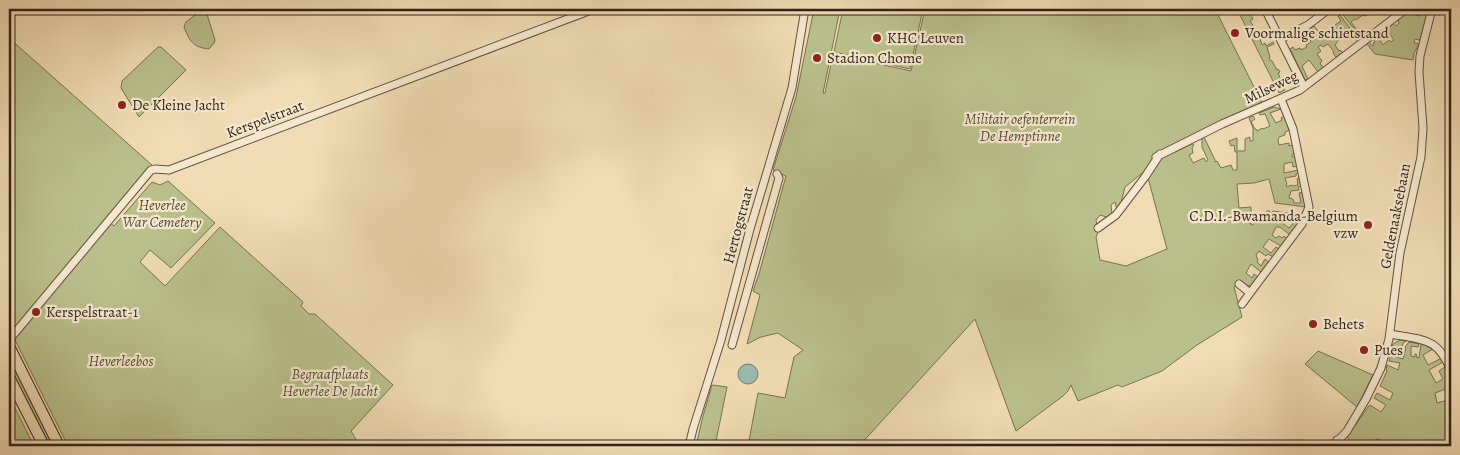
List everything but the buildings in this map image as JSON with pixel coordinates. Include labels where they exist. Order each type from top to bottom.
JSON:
[{"type":"highway","points":[[9,346],[60,446]]},
{"type":"highway","points":[[9,377],[44,446]]},
{"type":"street","name":"Kerspelstraat","points":[[9,340],[151,170],[170,170],[594,9]]},
{"type":"street","name":"Hertogstraat","points":[[689,446],[721,340],[752,222],[789,97],[805,9]]},
{"type":"street","points":[[1265,9],[1304,87]]},
{"type":"street","points":[[1280,39],[1308,25],[1329,9]]},
{"type":"street","name":"Milseweg","points":[[1098,228],[1116,215],[1145,177],[1158,156],[1222,124],[1304,87],[1406,9]]},
{"type":"street","name":"Geldenaaksebaan","points":[[1335,443],[1343,428],[1352,422],[1366,399],[1386,353],[1400,253],[1421,157],[1423,128],[1419,72],[1420,56],[1432,9]]},
{"type":"street","points":[[1242,304],[1302,224],[1309,207],[1293,129],[1281,99]]},
{"type":"street","points":[[732,345],[779,178],[777,174]]},
{"type":"street","points":[[1239,284],[1250,293]]},
{"type":"street","points":[[1390,334],[1432,343],[1443,353],[1451,371]]},
{"type":"street","points":[[1335,443],[1346,446]]},
{"type":"green space","points":[[203,9],[206,11],[215,40],[209,49],[195,45],[184,27],[186,22]]},
{"type":"green space","name":"Militair oefenterrein De Hemptinne","points":[[814,9],[840,9],[823,93],[825,93],[833,54],[911,71],[925,9],[1215,9],[1263,105],[1173,149],[1175,152],[1192,144],[1194,145],[1192,148],[1193,153],[1189,155],[1193,163],[1204,158],[1206,162],[1208,160],[1202,147],[1202,138],[1204,137],[1215,162],[1217,161],[1221,168],[1231,165],[1233,170],[1237,170],[1237,152],[1235,152],[1234,145],[1231,146],[1229,141],[1237,138],[1237,151],[1245,151],[1245,139],[1250,137],[1250,141],[1253,141],[1253,128],[1249,118],[1253,116],[1255,119],[1251,122],[1257,131],[1270,126],[1265,114],[1260,115],[1259,113],[1274,107],[1281,109],[1270,113],[1276,123],[1282,120],[1281,118],[1284,116],[1290,130],[1285,132],[1285,135],[1279,137],[1279,145],[1289,143],[1289,146],[1293,145],[1295,153],[1292,157],[1296,157],[1298,166],[1293,167],[1292,162],[1284,164],[1284,173],[1299,170],[1296,176],[1285,178],[1286,186],[1298,185],[1297,179],[1301,178],[1302,186],[1298,187],[1299,190],[1291,191],[1289,198],[1293,199],[1294,203],[1301,203],[1299,193],[1304,192],[1306,207],[1275,203],[1269,179],[1254,183],[1237,184],[1239,208],[1251,207],[1251,214],[1247,214],[1247,223],[1251,223],[1251,225],[1253,225],[1261,213],[1266,213],[1267,211],[1270,211],[1268,213],[1270,215],[1273,211],[1304,215],[1301,220],[1293,215],[1286,222],[1283,220],[1281,222],[1289,228],[1295,221],[1298,224],[1290,235],[1280,227],[1276,227],[1272,235],[1276,238],[1284,236],[1287,239],[1281,246],[1269,239],[1263,247],[1271,253],[1276,247],[1279,249],[1273,257],[1268,254],[1266,256],[1259,251],[1256,255],[1257,262],[1261,266],[1265,259],[1269,262],[1261,272],[1251,264],[1246,273],[1252,278],[1254,274],[1258,277],[1250,286],[1239,280],[1234,287],[1242,317],[1197,345],[1162,371],[1122,387],[1118,385],[1078,401],[1071,385],[1063,396],[1016,431],[975,319],[859,446],[748,446],[758,393],[785,398],[794,357],[803,350],[778,333],[761,337],[747,344],[760,295],[753,291],[786,176],[773,170],[796,97]],"holes":[[[1146,170],[1167,249],[1126,266],[1100,260],[1096,237],[1098,232],[1096,220],[1100,215],[1110,218],[1112,214],[1111,205],[1115,202],[1117,210],[1120,207],[1125,187]]]},
{"type":"green space","name":"KHC Leuven","points":[[843,9],[923,9],[910,69],[834,52]]},
{"type":"green space","points":[[1237,9],[1248,9],[1253,19],[1250,21],[1258,33],[1262,45],[1265,43],[1266,46],[1273,42],[1274,44],[1267,47],[1269,58],[1280,72],[1278,73],[1280,81],[1281,83],[1284,82],[1282,85],[1285,90],[1279,93]]},
{"type":"green space","points":[[1346,9],[1365,9],[1369,14],[1363,15],[1351,22],[1358,34],[1340,11]]},
{"type":"green space","points":[[1412,9],[1415,9],[1415,15],[1419,16],[1421,12],[1419,9],[1429,9],[1420,40],[1415,39],[1414,43],[1419,44],[1414,53],[1413,60],[1375,54],[1367,44],[1369,42],[1372,46],[1374,45],[1373,39],[1377,36],[1383,45],[1389,40],[1391,42],[1394,40],[1386,29],[1393,23],[1396,26],[1399,23],[1398,20]]},
{"type":"green space","points":[[1340,15],[1359,40],[1357,41],[1351,32],[1348,34],[1344,33],[1335,45],[1343,53],[1336,57],[1328,44],[1318,47],[1321,51],[1317,54],[1322,61],[1320,63],[1323,68],[1318,72],[1309,60],[1302,66],[1308,79],[1305,80],[1290,49],[1293,47],[1295,50],[1300,48],[1301,50],[1307,47],[1306,45],[1311,42],[1306,31],[1314,26],[1322,36],[1326,33],[1330,38],[1333,35],[1329,29],[1341,21],[1338,16]]},
{"type":"green space","name":"Heverleebos","points":[[9,38],[153,166],[107,220],[114,226],[152,182],[160,185],[168,181],[215,223],[171,268],[150,250],[140,262],[165,286],[220,227],[303,302],[301,306],[309,314],[315,314],[393,385],[351,431],[358,443],[352,446],[68,446],[9,328]]},
{"type":"green space","points":[[158,47],[161,47],[186,70],[139,117],[121,88],[122,81]]},
{"type":"green space","points":[[1400,340],[1406,341],[1403,343],[1401,350],[1396,349],[1394,356],[1403,359],[1405,347],[1409,342],[1419,344],[1418,347],[1411,346],[1411,356],[1415,357],[1415,354],[1419,358],[1421,344],[1433,349],[1423,355],[1428,365],[1442,358],[1443,362],[1429,370],[1436,383],[1443,379],[1439,371],[1445,367],[1451,384],[1451,387],[1435,393],[1437,403],[1448,400],[1447,396],[1451,395],[1451,422],[1448,423],[1451,438],[1446,439],[1446,442],[1450,442],[1451,446],[1395,446],[1396,443],[1391,441],[1390,443],[1387,442],[1385,446],[1379,446],[1380,440],[1376,439],[1373,446],[1353,446],[1347,437],[1370,405],[1381,412],[1386,405],[1374,398],[1377,393],[1390,400],[1393,393],[1380,386],[1387,371],[1387,365],[1398,370],[1400,363],[1389,361],[1393,344]]},
{"type":"green space","points":[[1318,351],[1373,375],[1357,407],[1305,364]]},
{"type":"green space","points":[[9,357],[54,446],[50,446],[9,366]]},
{"type":"green space","points":[[712,385],[727,387],[715,446],[696,446],[703,416]]},
{"type":"green space","points":[[9,396],[34,446],[9,446]]},
{"type":"water","points":[[748,364],[755,367],[758,374],[755,381],[748,384],[741,381],[738,374],[741,367]]},
{"type":"place","name":"Voormalige schietstand","points":[[1235,33]]},
{"type":"place","name":"KHC Leuven","points":[[877,38]]},
{"type":"place","name":"Stadion Chome","points":[[817,58]]},
{"type":"place","name":"De Kleine Jacht","points":[[122,105]]},
{"type":"place","name":"C.D.I.-Bwamanda-Belgium vzw","points":[[1368,225]]},
{"type":"place","name":"Kerspelstraat-1","points":[[36,312]]},
{"type":"place","name":"Behets","points":[[1313,324]]},
{"type":"place","name":"Pues","points":[[1364,350]]},
{"type":"park label","name":"Heverlee War Cemetery","points":[[162,214]]},
{"type":"park label","name":"Begraafplaats Heverlee De Jacht","points":[[330,382]]}]
